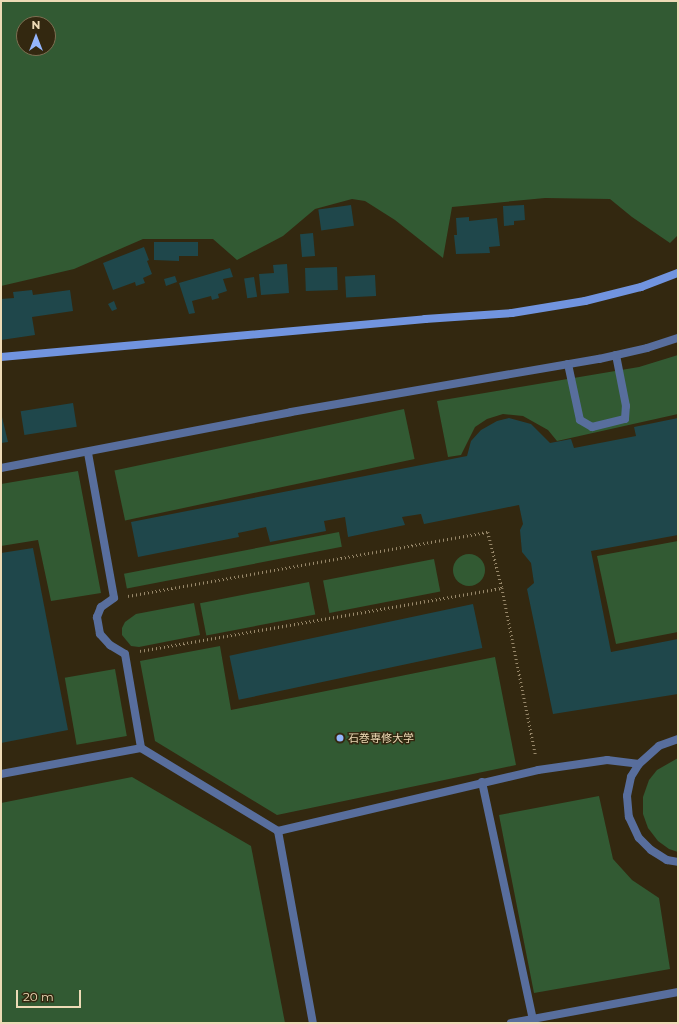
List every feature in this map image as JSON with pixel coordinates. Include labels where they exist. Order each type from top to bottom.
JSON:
[{"type":"street","points":[[1,357],[425,319],[512,313],[585,301],[641,287],[678,273]]},
{"type":"lane","points":[[1,468],[88,453],[299,410],[616,355],[647,348],[678,338]]},
{"type":"lane","points":[[568,364],[580,420],[592,427],[625,419],[626,406],[616,355]]},
{"type":"lane","points":[[88,453],[114,598],[101,607],[97,617],[100,634],[110,646],[125,654],[141,748]]},
{"type":"lane","points":[[678,740],[659,746],[639,764],[631,777],[627,796],[629,817],[639,838],[651,850],[667,860],[678,862]]},
{"type":"lane","points":[[1,774],[141,748],[278,831],[538,770],[608,760],[639,764]]},
{"type":"lane","points":[[482,782],[533,1019]]},
{"type":"lane","points":[[278,831],[313,1023]]},
{"type":"lane","points":[[511,1023],[678,992]]},
{"type":"path","points":[[114,598],[488,532],[502,588],[538,770]]},
{"type":"path","points":[[125,654],[502,588]]},
{"type":"green space","points":[[1,1],[678,1],[678,235],[670,243],[632,217],[610,199],[545,198],[452,207],[443,258],[395,220],[365,201],[352,199],[315,209],[283,236],[237,260],[213,239],[143,239],[74,269],[1,286]]},
{"type":"green space","points":[[678,355],[678,414],[557,441],[548,430],[523,416],[503,414],[487,419],[475,427],[461,455],[448,457],[437,401],[639,367]]},
{"type":"green space","points":[[404,409],[415,459],[125,520],[114,471]]},
{"type":"green space","points":[[78,471],[101,593],[51,601],[38,540],[1,546],[1,484]]},
{"type":"green space","points":[[339,532],[342,547],[127,589],[124,574]]},
{"type":"green space","points":[[678,541],[678,632],[616,644],[597,556]]},
{"type":"green space","points":[[466,554],[472,554],[482,561],[485,570],[484,576],[478,583],[472,586],[466,586],[456,579],[453,573],[453,567],[460,557]]},
{"type":"green space","points":[[434,559],[440,591],[329,613],[323,581]]},
{"type":"green space","points":[[309,582],[315,614],[206,636],[200,603]]},
{"type":"green space","points":[[194,603],[200,635],[139,647],[131,646],[122,635],[122,628],[125,622],[136,614]]},
{"type":"green space","points":[[220,646],[231,710],[495,657],[516,765],[277,815],[155,741],[140,661]]},
{"type":"green space","points":[[115,669],[127,736],[77,745],[65,678]]},
{"type":"green space","points":[[678,758],[678,852],[669,849],[658,841],[648,828],[643,814],[643,797],[649,780],[657,770]]},
{"type":"green space","points":[[132,777],[251,846],[285,1023],[1,1023],[1,803]]},
{"type":"green space","points":[[599,796],[613,859],[632,880],[659,898],[670,969],[534,993],[499,815]]},
{"type":"building","points":[[351,205],[354,226],[321,230],[318,210]]},
{"type":"building","points":[[524,205],[525,220],[514,221],[514,225],[504,226],[503,206]]},
{"type":"building","points":[[469,217],[469,221],[497,218],[500,246],[489,247],[490,253],[456,254],[454,235],[457,235],[456,218]]},
{"type":"building","points":[[313,233],[315,256],[302,257],[300,234]]},
{"type":"building","points":[[154,242],[198,242],[198,256],[179,256],[179,261],[154,260]]},
{"type":"building","points":[[144,247],[152,274],[143,278],[145,283],[136,286],[135,282],[113,290],[103,263]]},
{"type":"building","points":[[287,264],[289,293],[261,295],[259,274],[274,273],[273,265]]},
{"type":"building","points":[[337,267],[338,290],[306,291],[305,268]]},
{"type":"building","points":[[230,268],[233,277],[223,279],[227,291],[218,294],[219,298],[212,300],[211,296],[192,301],[195,313],[189,314],[179,283]]},
{"type":"building","points":[[375,275],[376,296],[346,298],[345,277]]},
{"type":"building","points":[[175,276],[177,282],[166,286],[164,279]]},
{"type":"building","points":[[254,277],[257,297],[247,298],[244,279]]},
{"type":"building","points":[[32,290],[33,295],[70,290],[73,311],[32,317],[35,335],[1,340],[1,299],[14,298],[13,292]]},
{"type":"building","points":[[114,301],[117,309],[112,311],[108,304]]},
{"type":"building","points":[[73,403],[77,427],[24,435],[21,411]]},
{"type":"building","points":[[1,417],[8,442],[1,443]]},
{"type":"building","points":[[509,418],[531,424],[550,443],[571,439],[574,448],[636,436],[634,427],[678,418],[678,535],[591,551],[611,652],[678,639],[678,694],[553,714],[527,589],[534,583],[531,563],[522,552],[520,530],[523,524],[519,505],[424,524],[421,514],[402,517],[405,525],[348,537],[345,517],[324,521],[326,531],[270,542],[266,527],[238,533],[239,537],[138,557],[131,522],[467,456],[471,441],[481,430],[497,421]]},
{"type":"building","points":[[33,548],[68,730],[1,743],[1,553]]},
{"type":"building","points":[[473,604],[482,648],[239,700],[229,656]]},
{"type":"place","name":"石巻専修大学","points":[[340,738]]}]
